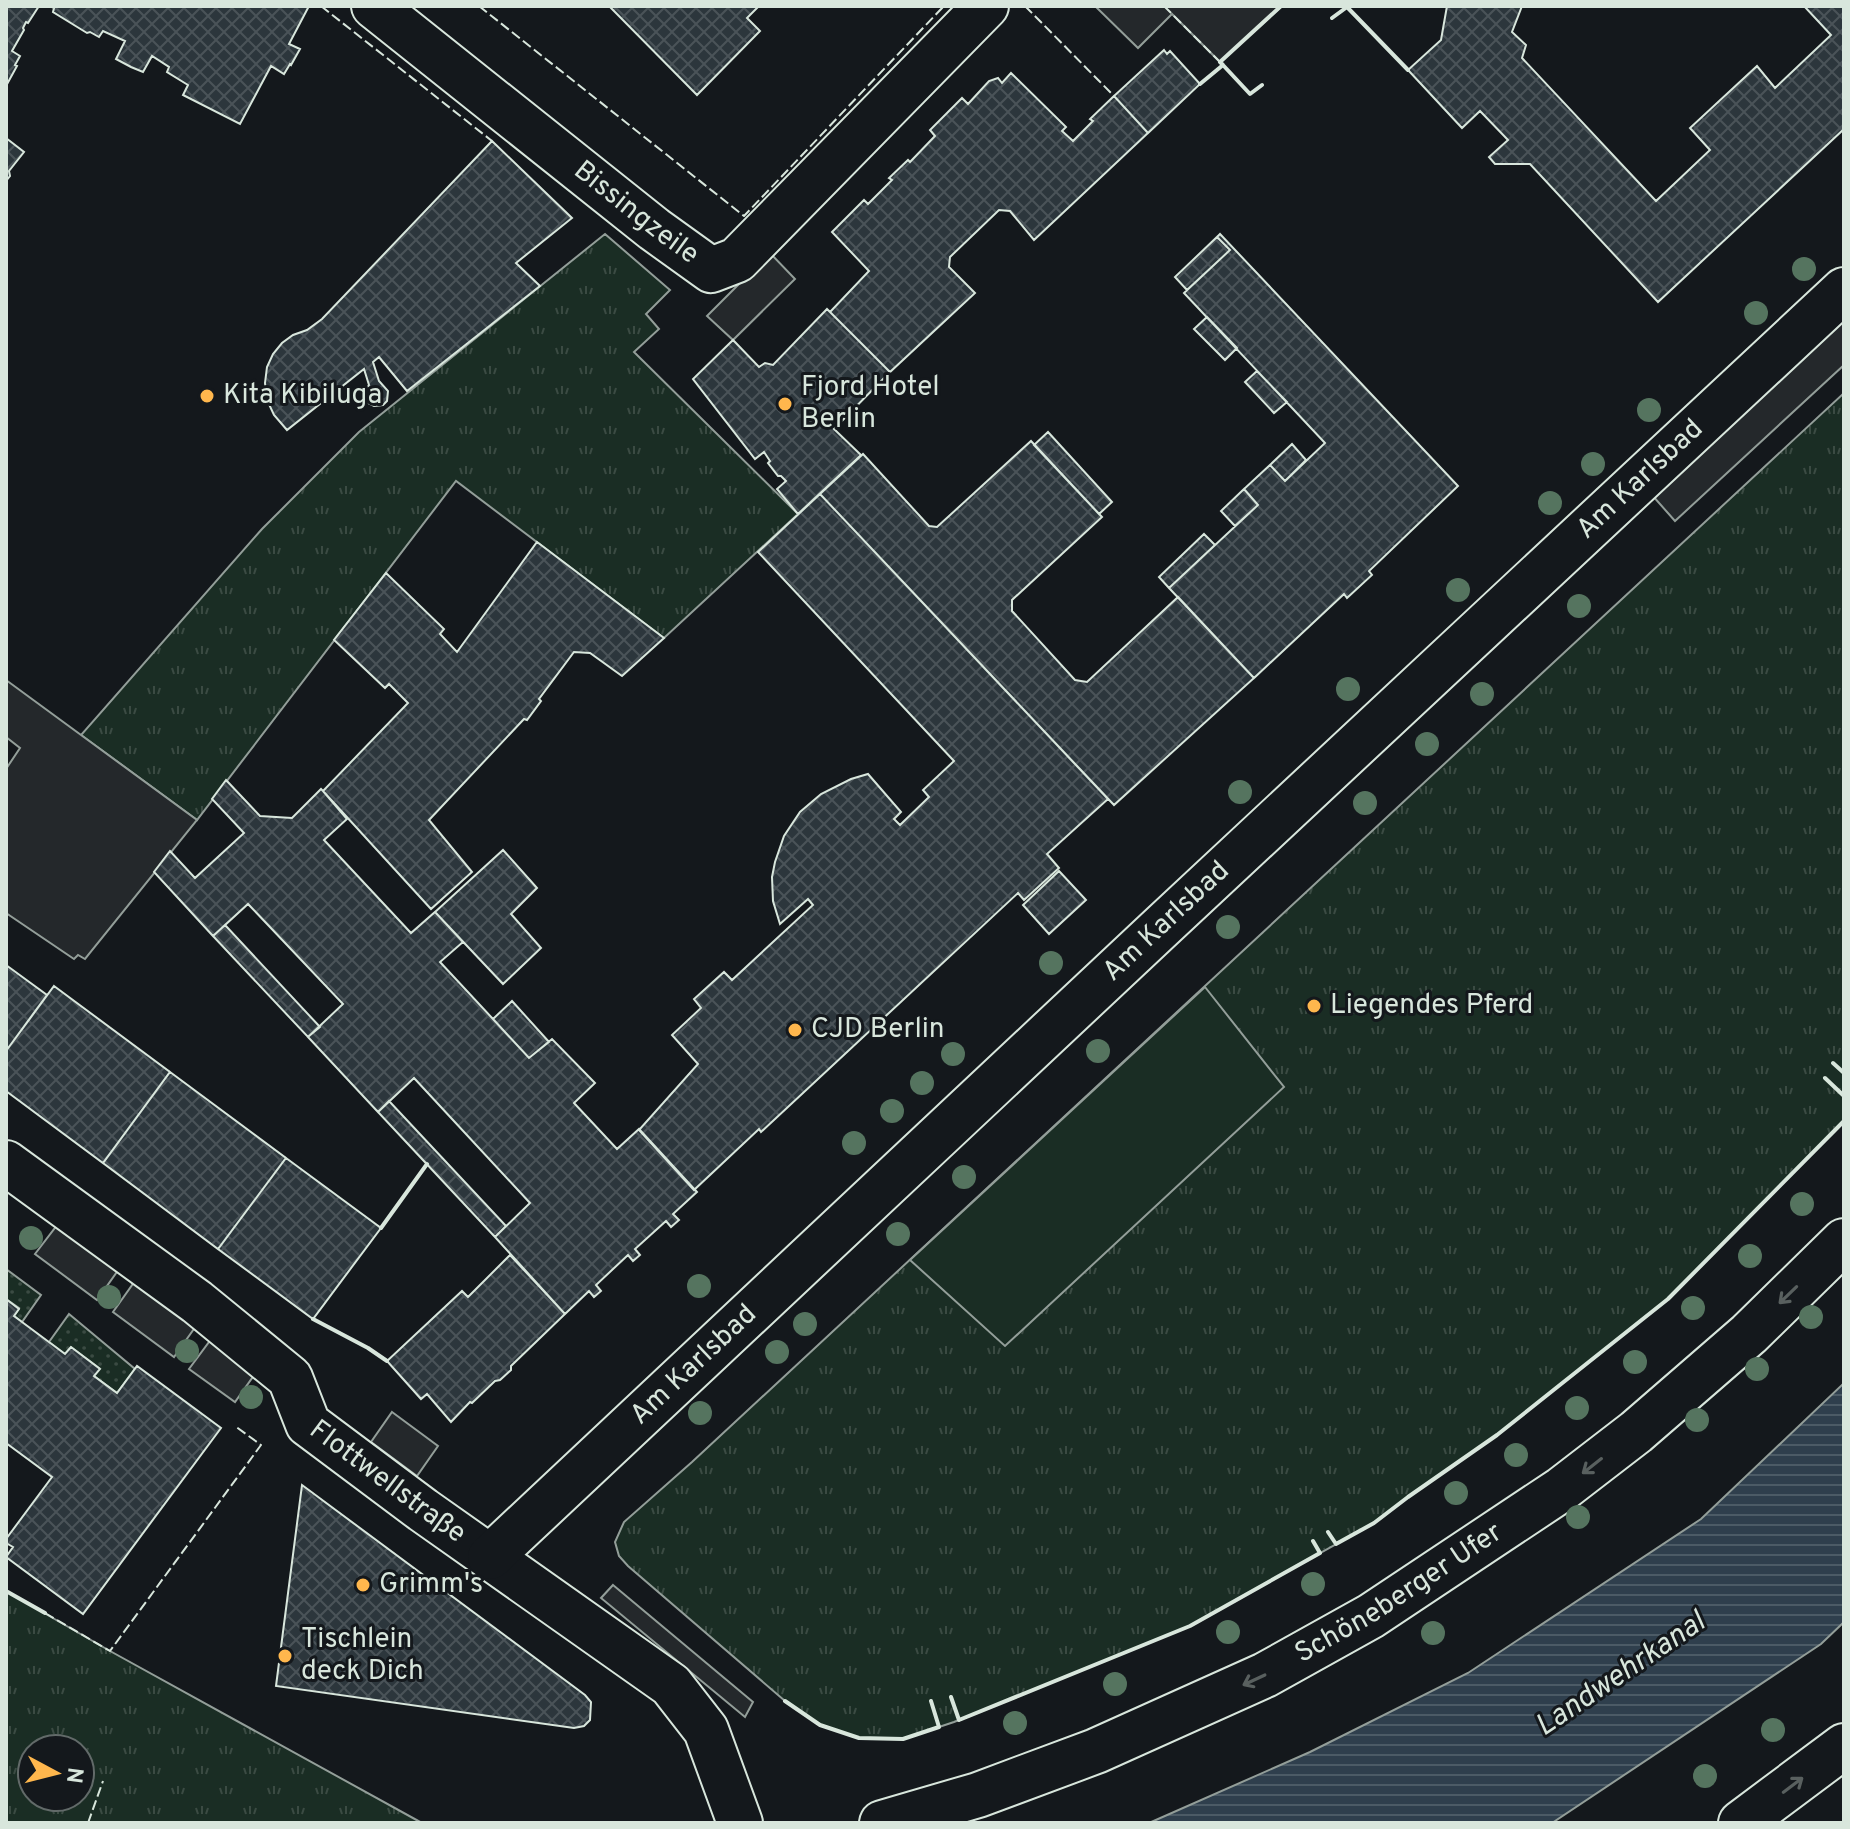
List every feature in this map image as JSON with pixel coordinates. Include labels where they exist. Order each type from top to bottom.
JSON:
[{"type":"street","name":"Bissingzeile","points":[[374,6],[654,229],[711,270],[737,260],[986,6]]},
{"type":"street","name":"Am Karlsbad","points":[[490,1557],[1844,290]]},
{"type":"street","name":"Flottwellstraße","points":[[6,1163],[197,1302],[290,1378],[308,1424],[423,1510],[671,1685],[706,1730],[740,1823]]},
{"type":"street","name":"Schöneberger Ufer","points":[[882,1823],[978,1795],[1096,1751],[1265,1675],[1371,1616],[1550,1497],[1636,1432],[1749,1334],[1844,1241]]},
{"type":"street","points":[[1741,1823],[1844,1746]]},
{"type":"green space","points":[[605,234],[670,290],[646,314],[659,329],[634,352],[798,514],[664,638],[456,481],[197,820],[81,735],[262,529],[359,432]]},
{"type":"green space","points":[[1844,393],[1844,1121],[1668,1299],[1497,1435],[1374,1523],[1190,1626],[954,1722],[903,1739],[859,1738],[820,1725],[785,1701],[628,1566],[619,1556],[615,1542],[624,1522]]},
{"type":"green space","points":[[1205,987],[1284,1087],[1005,1346],[910,1260]]},
{"type":"green space","points":[[6,1269],[41,1295],[22,1322],[14,1316],[19,1308],[6,1299]]},
{"type":"green space","points":[[69,1314],[135,1369],[117,1393],[94,1376],[99,1368],[71,1347],[65,1354],[49,1342]]},
{"type":"green space","points":[[6,1591],[110,1651],[422,1823],[6,1823]]},
{"type":"shaded area","points":[[1095,6],[1282,6],[1220,62],[1172,14],[1138,48]]},
{"type":"shaded area","points":[[770,253],[795,279],[733,340],[707,316]]},
{"type":"shaded area","points":[[1844,318],[1844,365],[1675,521],[1652,495]]},
{"type":"shaded area","points":[[6,680],[197,820],[85,959],[78,955],[74,959],[6,913],[6,769],[20,748],[6,737]]},
{"type":"shaded area","points":[[58,1224],[119,1269],[97,1300],[35,1254]]},
{"type":"shaded area","points":[[135,1281],[196,1326],[174,1357],[113,1312]]},
{"type":"shaded area","points":[[212,1338],[257,1371],[235,1402],[189,1369]]},
{"type":"shaded area","points":[[392,1412],[438,1446],[417,1476],[371,1442]]},
{"type":"shaded area","points":[[613,1585],[753,1702],[745,1717],[601,1598]]},
{"type":"water","name":"Landwehrkanal","points":[[1844,1383],[1844,1622],[1821,1644],[1552,1823],[1149,1823],[1310,1752],[1468,1673],[1701,1519]]},
{"type":"building","points":[[6,6],[39,6],[26,22],[12,51],[20,56],[6,86]]},
{"type":"building","points":[[50,6],[309,6],[289,44],[300,49],[291,65],[284,74],[271,66],[240,124],[183,95],[188,85],[167,72],[169,67],[152,56],[143,72],[131,67],[116,59],[125,41],[103,31],[99,37],[87,33],[53,12],[54,8]]},
{"type":"building","points":[[609,6],[759,6],[747,18],[760,31],[697,95]]},
{"type":"building","points":[[1447,6],[1522,6],[1512,32],[1526,45],[1522,58],[1656,201],[1710,150],[1690,128],[1757,66],[1775,88],[1831,35],[1804,6],[1844,6],[1844,129],[1658,302],[1530,164],[1495,164],[1489,157],[1508,140],[1480,111],[1462,128],[1408,70],[1441,40]]},
{"type":"building","points":[[1164,50],[1167,54],[1170,51],[1200,84],[1148,133],[1114,96]]},
{"type":"building","points":[[1011,73],[1066,127],[1062,131],[1073,141],[1114,96],[1148,133],[1034,240],[1010,211],[999,210],[950,257],[949,267],[975,293],[890,372],[830,312],[869,271],[832,232],[864,200],[868,204],[892,180],[889,178],[908,160],[910,162],[935,136],[930,130],[962,98],[968,104],[989,81],[998,78],[1002,83]]},
{"type":"building","points":[[6,138],[24,152],[9,171],[6,181]]},
{"type":"building","points":[[492,141],[572,218],[516,263],[540,286],[407,391],[379,357],[373,362],[379,381],[388,391],[387,401],[383,405],[374,406],[364,397],[369,385],[364,369],[287,430],[274,415],[267,400],[267,367],[273,354],[293,335],[322,319]]},
{"type":"building","points":[[1220,234],[1458,486],[1369,571],[1372,575],[1347,598],[1344,594],[1254,678],[1169,588],[1258,505],[1244,489],[1270,465],[1285,481],[1325,443],[1184,293],[1230,250],[1217,237]]},
{"type":"building","points":[[1217,237],[1230,250],[1187,290],[1175,277]]},
{"type":"building","name":"Fjord Hotel Berlin","points":[[827,309],[890,372],[834,429],[861,455],[798,514],[777,489],[786,481],[768,463],[770,461],[764,452],[755,459],[693,379],[733,340],[759,367],[765,363],[773,365]]},
{"type":"building","points":[[1207,317],[1237,348],[1225,360],[1194,329]]},
{"type":"building","points":[[1257,371],[1287,402],[1274,413],[1245,382]]},
{"type":"building","points":[[1048,432],[1112,502],[1099,514],[1034,445]]},
{"type":"building","points":[[1031,441],[1102,517],[1012,600],[1012,611],[1075,680],[1087,682],[1178,597],[1254,678],[1114,805],[820,494],[863,454],[929,526],[937,527]]},
{"type":"building","points":[[1292,444],[1306,460],[1285,481],[1270,465]]},
{"type":"building","points":[[1244,489],[1258,505],[1235,526],[1221,511]]},
{"type":"building","points":[[820,494],[1108,799],[1047,854],[1059,868],[1024,900],[1018,893],[761,1132],[759,1129],[694,1190],[639,1130],[698,1064],[672,1035],[701,1008],[694,999],[724,972],[732,980],[813,905],[808,899],[780,924],[773,901],[772,877],[784,836],[800,812],[821,794],[868,774],[901,812],[894,819],[900,825],[929,797],[923,790],[954,761],[758,552]]},
{"type":"building","points":[[1204,534],[1215,545],[1169,588],[1159,577]]},
{"type":"building","points":[[537,542],[664,638],[622,676],[590,653],[574,652],[527,720],[524,719],[429,820],[472,872],[431,909],[323,791],[408,703],[389,684],[385,688],[334,640],[386,573],[444,629],[440,634],[457,652]]},
{"type":"building","points":[[226,780],[260,816],[292,818],[321,789],[347,819],[324,840],[411,933],[435,912],[463,942],[440,962],[529,1058],[552,1039],[595,1083],[574,1103],[617,1149],[639,1129],[697,1192],[673,1214],[679,1220],[671,1227],[666,1221],[635,1249],[640,1255],[633,1261],[628,1255],[596,1285],[601,1291],[594,1297],[589,1291],[565,1314],[495,1237],[530,1203],[414,1078],[378,1112],[308,1037],[343,1004],[248,904],[213,936],[154,872],[170,851],[195,878],[244,833],[212,799]]},
{"type":"building","points":[[503,850],[537,888],[511,914],[541,948],[503,984],[435,912]]},
{"type":"building","points":[[1059,871],[1086,900],[1049,934],[1023,905]]},
{"type":"building","points":[[225,925],[320,1027],[308,1037],[213,936]]},
{"type":"building","points":[[6,965],[47,995],[6,1051]]},
{"type":"building","points":[[54,986],[170,1072],[103,1163],[6,1091],[6,1051]]},
{"type":"building","points":[[512,1001],[549,1042],[529,1058],[493,1019]]},
{"type":"building","points":[[170,1072],[286,1158],[218,1249],[103,1163]]},
{"type":"building","points":[[389,1101],[506,1226],[495,1237],[378,1112]]},
{"type":"building","points":[[286,1158],[381,1228],[313,1319],[218,1249]]},
{"type":"building","points":[[510,1255],[565,1314],[511,1366],[511,1370],[470,1402],[451,1422],[427,1394],[421,1399],[387,1361],[462,1291],[468,1297]]},
{"type":"building","points":[[6,1299],[19,1309],[14,1316],[65,1354],[71,1347],[100,1369],[94,1376],[117,1393],[137,1366],[221,1428],[83,1614],[6,1557],[13,1547],[6,1543],[6,1539],[52,1477],[6,1443]]},
{"type":"building","name":"Grimm's","points":[[302,1485],[585,1695],[591,1702],[590,1720],[584,1726],[574,1728],[276,1686]]},
{"type":"fence","points":[[321,6],[492,141]]},
{"type":"fence","points":[[479,6],[744,216],[944,6]]},
{"type":"fence","points":[[1025,6],[1114,96]]},
{"type":"fence","points":[[1164,6],[1220,62]]},
{"type":"fence","points":[[45,1613],[110,1651],[261,1445],[235,1426]]},
{"type":"fence","points":[[88,1823],[103,1781]]},
{"type":"wall","points":[[1200,84],[1281,6]]},
{"type":"wall","points":[[1332,18],[1347,7],[1408,70]]},
{"type":"wall","points":[[1222,64],[1250,94],[1262,85]]},
{"type":"wall","points":[[1833,1063],[1844,1073]]},
{"type":"wall","points":[[1825,1078],[1844,1096]]},
{"type":"wall","points":[[1328,1532],[1336,1544],[1374,1523],[1497,1435],[1668,1299],[1844,1121]]},
{"type":"wall","points":[[381,1228],[427,1164]]},
{"type":"wall","points":[[313,1319],[387,1361]]},
{"type":"wall","points":[[951,1697],[959,1720],[1190,1626],[1320,1553],[1313,1541]]},
{"type":"wall","points":[[6,1591],[45,1613]]},
{"type":"wall","points":[[785,1701],[820,1725],[859,1738],[903,1739],[939,1727],[931,1701]]},
{"type":"place","name":"Kita Kibiluga","points":[[207,396]]},
{"type":"place","name":"Fjord Hotel Berlin","points":[[785,404]]},
{"type":"place","name":"Liegendes Pferd","points":[[1314,1006]]},
{"type":"place","name":"CJD Berlin","points":[[795,1030]]},
{"type":"place","name":"Grimm's","points":[[363,1585]]},
{"type":"place","name":"Tischlein deck Dich","points":[[285,1656]]}]
